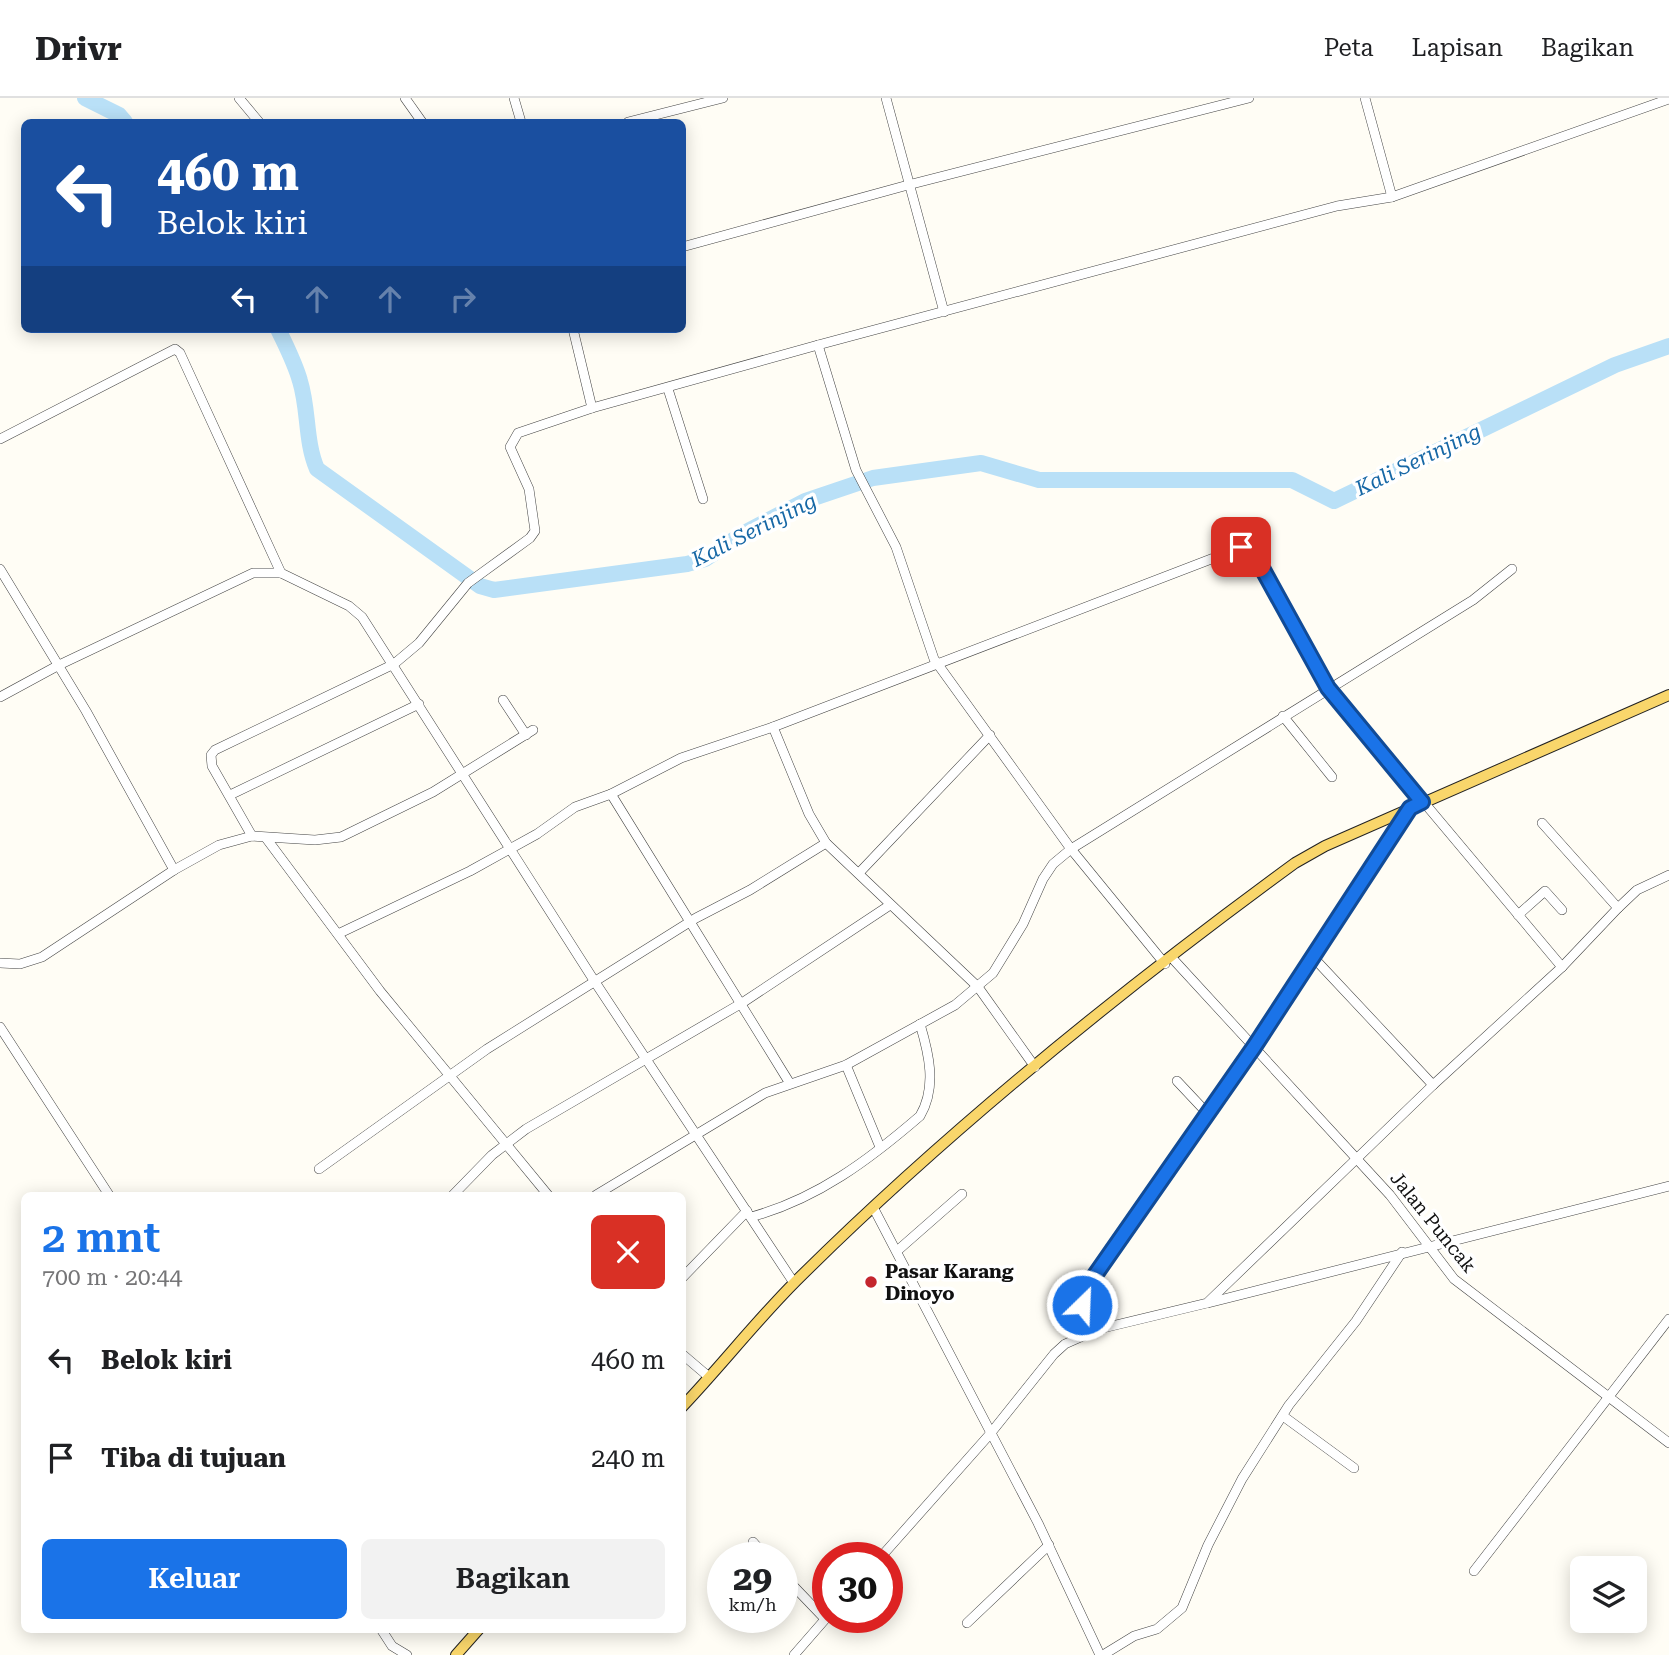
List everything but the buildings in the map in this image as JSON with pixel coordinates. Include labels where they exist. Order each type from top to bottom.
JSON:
[{"type":"main road","points":[[686,1403],[794,1283],[928,1155],[1168,961],[1295,863],[1325,846],[1422,802],[1669,695]]},
{"type":"main road","points":[[456,1655],[475,1633]]},
{"type":"street","points":[[239,98],[256,119]]},
{"type":"street","points":[[405,98],[420,119]]},
{"type":"street","points":[[514,98],[520,119]]},
{"type":"street","points":[[640,119],[723,98]]},
{"type":"street","points":[[886,98],[944,312]]},
{"type":"street","points":[[686,246],[908,185],[1249,98]]},
{"type":"street","points":[[1365,98],[1392,197]]},
{"type":"street","points":[[252,836],[209,760],[215,750],[394,664],[419,643],[468,583],[522,545],[535,531],[529,489],[512,454],[512,440],[518,433],[592,408],[668,389],[818,345],[1336,206],[1392,197],[1669,99]]},
{"type":"street","points":[[574,333],[592,408]]},
{"type":"street","name":"Jalan Puncak","points":[[818,345],[856,470],[896,547],[934,659],[1075,853],[1168,961],[1254,1047],[1358,1159],[1410,1218],[1445,1269],[1466,1290],[1669,1443]]},
{"type":"street","points":[[0,439],[175,349],[180,353],[251,503],[281,573]]},
{"type":"street","points":[[668,389],[703,499]]},
{"type":"street","points":[[340,933],[511,850],[588,802],[611,794],[681,758],[773,727],[934,659],[1245,546],[1252,550],[1267,573],[1330,691],[1562,967]]},
{"type":"street","points":[[0,569],[59,665],[174,870]]},
{"type":"street","points":[[601,1192],[696,1133],[789,1082],[827,1073],[846,1065],[920,1024],[978,987],[1008,951],[1053,863],[1075,853],[1286,721],[1473,600],[1512,569]]},
{"type":"street","points":[[0,697],[59,665],[253,573],[281,573],[356,611],[394,664],[464,773],[594,982],[648,1059],[794,1283]]},
{"type":"street","points":[[0,963],[20,964],[42,957],[174,870],[219,845],[252,836],[315,840],[341,836],[433,792],[530,732],[503,700]]},
{"type":"street","points":[[230,795],[419,705]]},
{"type":"street","points":[[1286,721],[1332,777]]},
{"type":"street","points":[[773,727],[809,814],[826,843],[978,987],[1035,1067]]},
{"type":"street","points":[[859,873],[990,735]]},
{"type":"street","points":[[611,794],[789,1082]]},
{"type":"street","points":[[1099,1329],[1082,1305],[1086,1288],[1254,1047],[1410,808]]},
{"type":"street","points":[[1542,823],[1618,908]]},
{"type":"street","points":[[266,838],[340,933],[380,990],[546,1192]]},
{"type":"street","points":[[319,1169],[451,1074],[594,982],[691,921],[750,890],[826,843]]},
{"type":"street","points":[[1206,1303],[1433,1085],[1562,967],[1618,908],[1637,891],[1669,875]]},
{"type":"street","points":[[1518,915],[1545,891],[1562,910]]},
{"type":"street","points":[[456,1192],[507,1144],[568,1102],[648,1059],[742,1003],[890,905]]},
{"type":"street","points":[[1312,956],[1433,1085]]},
{"type":"street","points":[[686,1274],[749,1214],[803,1200],[837,1180],[920,1116],[927,1103],[930,1086],[928,1059],[920,1024]]},
{"type":"street","points":[[0,1027],[106,1192]]},
{"type":"street","points":[[846,1065],[880,1147]]},
{"type":"street","points":[[1177,1081],[1208,1114]]},
{"type":"street","points":[[894,1542],[1065,1344],[1099,1329],[1669,1186]]},
{"type":"street","points":[[897,1251],[962,1194]]},
{"type":"street","points":[[873,1207],[1049,1545],[1101,1655],[1134,1636],[1157,1629],[1182,1608],[1208,1545],[1237,1490],[1283,1416],[1356,1321],[1402,1251]]},
{"type":"street","points":[[1474,1571],[1669,1319]]},
{"type":"street","points":[[686,1357],[709,1377]]},
{"type":"street","points":[[1283,1416],[1354,1468]]},
{"type":"street","points":[[967,1623],[1049,1545]]},
{"type":"street","points":[[798,1589],[812,1603]]},
{"type":"street","points":[[384,1633],[392,1646],[407,1655]]},
{"type":"street","points":[[794,1655],[813,1633]]},
{"type":"waterway","name":"Kali Serinjing","points":[[85,98],[122,119]]},
{"type":"waterway","name":"Kali Serinjing","points":[[280,333],[300,381],[317,469],[480,586],[494,590],[687,564],[705,559],[744,533],[805,501],[873,478],[981,463],[1039,480],[1292,480],[1334,501],[1615,365],[1669,346]]},
{"type":"place","name":"Pasar Karang Dinoyo","points":[[871,1282]]},
{"type":"route","points":[[1082,1305],[1086,1288],[1254,1047],[1410,808],[1422,802],[1328,688],[1267,573],[1252,550],[1249,547],[1241,547]]}]
